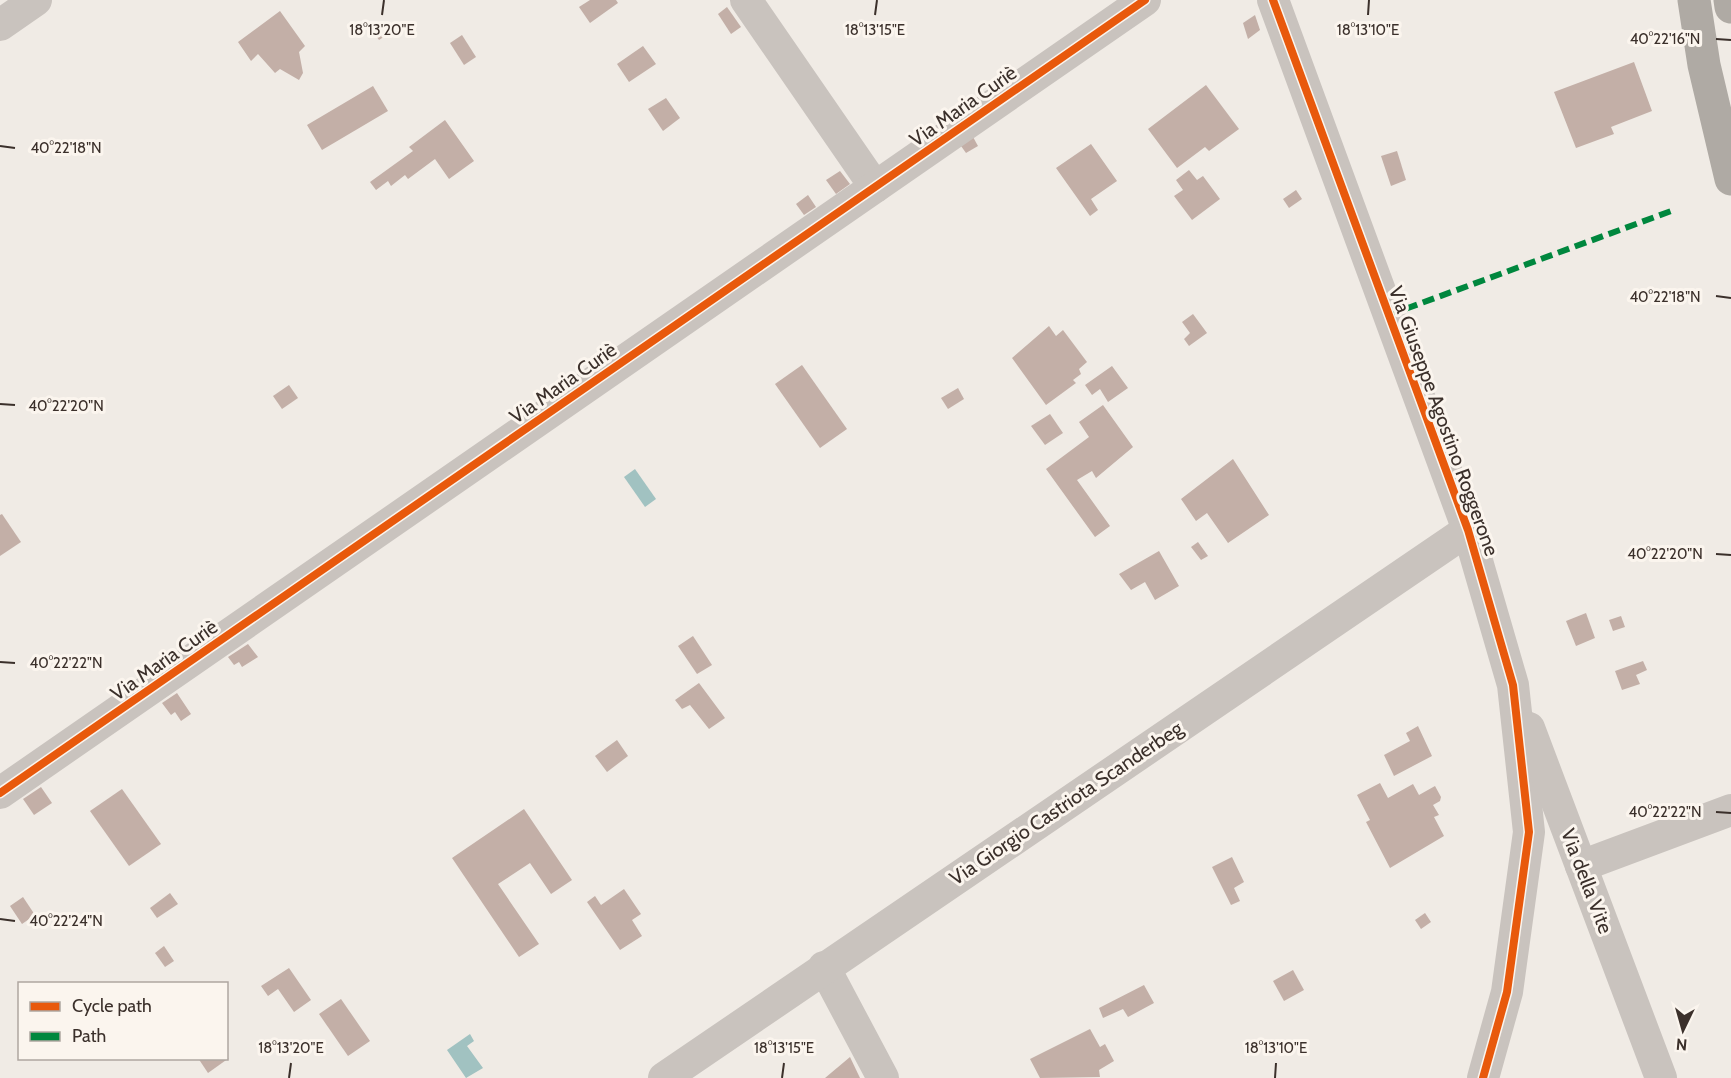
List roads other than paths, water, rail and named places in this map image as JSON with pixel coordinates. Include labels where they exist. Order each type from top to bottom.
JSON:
[{"type":"highway","points":[[1694,0],[1704,64],[1731,179]]},
{"type":"highway","points":[[1730,0],[1731,7]]},
{"type":"street","points":[[0,25],[36,0]]},
{"type":"street","points":[[746,0],[875,187]]},
{"type":"street","name":"Via Maria Curiè","points":[[0,793],[1145,0]]},
{"type":"street","name":"Via Giuseppe Agostino Roggerone","points":[[1273,0],[1468,530],[1513,685],[1529,832],[1507,992],[1483,1078]]},
{"type":"street","name":"Via Giorgio Castriota Scanderbeg","points":[[664,1078],[1468,530]]},
{"type":"street","name":"Via della Vite","points":[[1513,685],[1661,1078]]},
{"type":"street","points":[[1581,866],[1731,810]]},
{"type":"street","points":[[824,967],[883,1078]]},
{"type":"water","points":[[635,469],[656,499],[645,507],[624,477]]},
{"type":"water","points":[[470,1034],[474,1041],[467,1046],[483,1068],[466,1078],[447,1050]]}]
